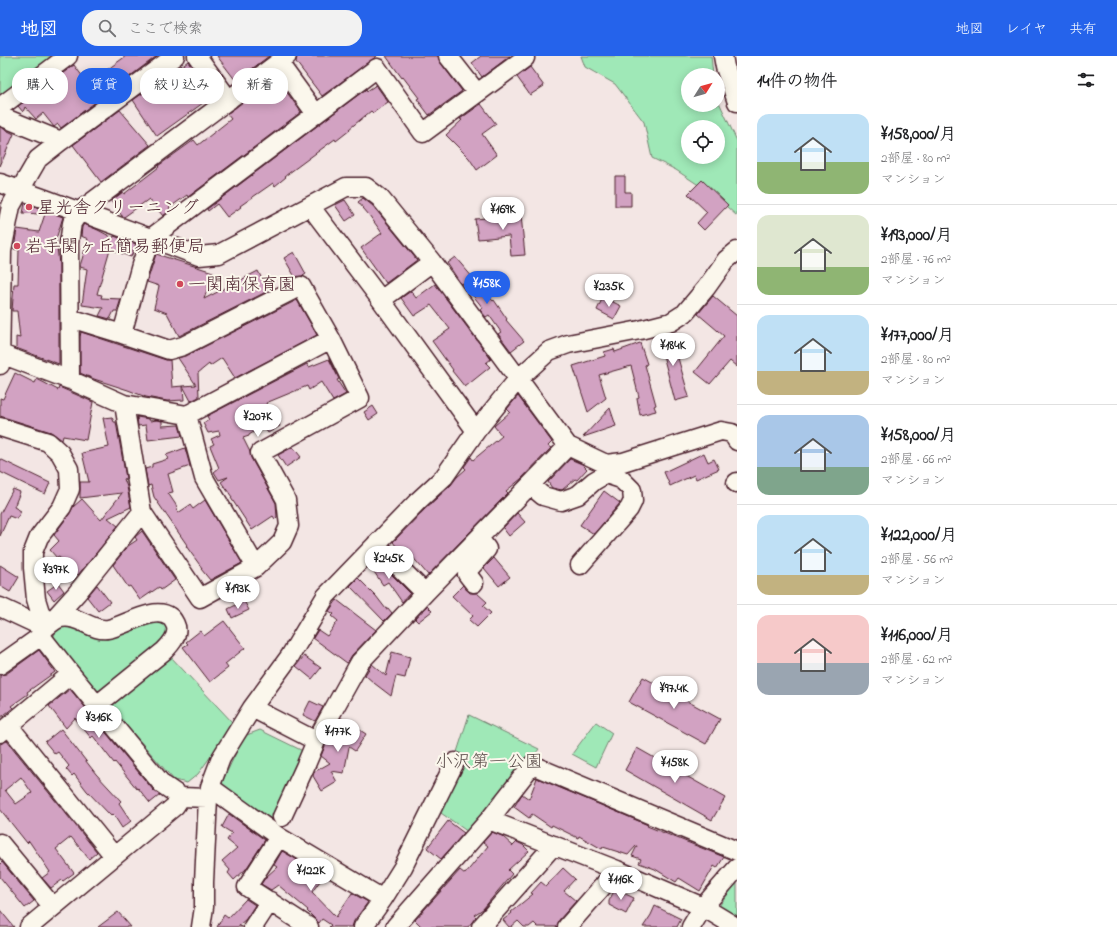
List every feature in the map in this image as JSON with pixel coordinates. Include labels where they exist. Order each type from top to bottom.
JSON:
[{"type":"street","points":[[0,106],[68,56]]},
{"type":"street","points":[[175,56],[38,159],[20,190],[11,206],[1,250],[0,360],[70,380],[124,404],[186,416],[331,339]]},
{"type":"street","points":[[197,56],[229,100]]},
{"type":"street","points":[[448,56],[477,93]]},
{"type":"street","points":[[122,334],[141,265],[152,238],[377,68],[423,133],[526,58],[524,56]]},
{"type":"street","points":[[723,56],[725,67],[737,102]]},
{"type":"street","points":[[70,380],[68,243],[72,223],[80,211],[283,59],[316,114]]},
{"type":"street","points":[[0,116],[61,141]]},
{"type":"street","points":[[0,183],[80,211],[199,256],[219,254],[346,187],[366,187],[380,198],[432,262],[568,446],[606,464],[623,462],[721,431],[732,433],[737,441]]},
{"type":"street","points":[[310,206],[381,300],[476,431]]},
{"type":"street","points":[[201,927],[204,907],[209,793],[221,758],[252,708],[290,656],[326,596],[418,501],[444,477],[476,431],[518,379],[549,351],[568,344],[640,330],[671,322],[685,313],[706,288],[726,260],[737,251]]},
{"type":"street","points":[[381,300],[432,262]]},
{"type":"street","points":[[70,318],[169,350],[183,346],[301,286],[331,339],[360,398],[260,452],[286,500],[289,526],[282,542],[256,566],[200,598],[142,512],[124,404]]},
{"type":"street","points":[[186,416],[204,478],[256,566]]},
{"type":"street","points":[[0,427],[48,442],[60,453],[68,469],[70,489],[62,506],[39,537],[33,552],[33,568],[36,599],[43,632],[71,674],[162,784],[182,796],[209,793],[383,899]]},
{"type":"street","points":[[282,817],[306,767],[316,741],[360,662],[568,446]]},
{"type":"street","points":[[530,485],[543,496],[561,502],[578,495],[594,481],[606,474],[621,479],[632,490],[633,501],[629,509],[580,565]]},
{"type":"street","points":[[43,632],[77,593],[142,512]]},
{"type":"street","points":[[474,583],[467,574],[469,569],[488,549],[479,538]]},
{"type":"street","points":[[376,544],[425,593]]},
{"type":"street","points":[[0,607],[43,632]]},
{"type":"street","points":[[0,665],[60,618],[78,620],[96,628],[108,629],[153,614],[162,613],[171,617],[177,628],[173,641],[143,668],[97,705]]},
{"type":"street","points":[[71,674],[4,730],[114,856]]},
{"type":"street","points":[[252,708],[316,741]]},
{"type":"street","points":[[363,927],[403,867],[455,762]]},
{"type":"street","points":[[398,926],[489,820],[532,765],[737,851]]},
{"type":"street","points":[[29,927],[175,806],[182,796]]},
{"type":"street","points":[[489,820],[617,870],[703,907],[736,927]]},
{"type":"street","points":[[279,837],[247,887],[309,927]]},
{"type":"street","points":[[0,843],[54,907]]},
{"type":"street","points":[[481,927],[554,845]]},
{"type":"street","points":[[691,927],[703,907],[737,868]]},
{"type":"street","points":[[567,927],[617,870]]},
{"type":"street","points":[[253,927],[270,901]]},
{"type":"green space","points":[[0,56],[61,56],[45,68],[12,68],[12,92],[0,101]]},
{"type":"green space","points":[[581,56],[711,56],[712,68],[681,68],[681,112],[724,112],[737,141],[737,216],[715,196],[676,170],[652,158],[644,122],[615,84],[585,67]]},
{"type":"green space","points":[[166,622],[171,635],[104,692],[95,692],[53,638],[56,631],[66,625]]},
{"type":"green space","points":[[170,656],[234,724],[198,774],[187,783],[174,780],[111,708],[113,698]]},
{"type":"green space","name":"小沢第一公園","points":[[469,715],[539,749],[505,794],[471,834],[438,811]]},
{"type":"green space","points":[[596,722],[612,733],[596,767],[572,754]]},
{"type":"green space","points":[[260,730],[309,754],[277,821],[217,793],[244,736]]},
{"type":"green space","points":[[737,882],[737,925],[716,910]]},
{"type":"building","points":[[126,56],[157,56],[132,75],[132,68],[110,68]]},
{"type":"building","points":[[217,56],[269,56],[253,68],[232,68],[232,76]]},
{"type":"building","points":[[297,56],[377,56],[322,96],[296,62]]},
{"type":"building","points":[[386,56],[438,56],[440,62],[462,91],[429,115],[417,99],[419,98]]},
{"type":"building","points":[[481,56],[510,56],[482,77],[472,63]]},
{"type":"building","points":[[188,61],[193,68],[181,68],[180,67]]},
{"type":"building","points":[[74,65],[76,68],[76,104],[93,104],[61,128],[58,124],[54,127],[43,113],[36,119],[25,107],[23,112],[18,106],[21,104],[68,104],[68,69]]},
{"type":"building","points":[[530,67],[544,86],[530,95],[517,77]]},
{"type":"building","points":[[376,85],[388,102],[373,113],[371,111],[336,141],[335,139],[285,176],[286,177],[275,186],[273,183],[227,217],[217,204],[208,211],[207,209],[366,89],[367,91]]},
{"type":"building","points":[[288,94],[301,112],[188,197],[187,195],[169,208],[171,210],[163,216],[149,199],[124,217],[122,216],[111,201],[123,192],[124,194],[159,167],[158,166],[194,140],[198,145],[231,119],[227,114],[240,104],[288,104]]},
{"type":"building","points":[[140,95],[140,104],[202,104],[157,136],[133,100]]},
{"type":"building","points":[[481,104],[496,124],[482,134],[497,155],[477,170],[469,158],[446,135],[462,120],[460,119]]},
{"type":"building","points":[[120,110],[150,145],[101,182],[73,145]]},
{"type":"building","points":[[0,127],[14,134],[0,166]]},
{"type":"building","points":[[615,176],[625,176],[625,192],[631,192],[631,206],[615,206]]},
{"type":"building","points":[[702,180],[728,205],[704,230],[697,223],[707,212],[688,194]]},
{"type":"building","points":[[363,198],[373,206],[417,260],[386,283],[361,248],[382,233],[358,202]]},
{"type":"building","points":[[345,200],[355,215],[346,221],[335,205]]},
{"type":"building","points":[[25,203],[39,208],[39,214],[23,213]]},
{"type":"building","points":[[46,211],[63,217],[56,239],[59,264],[59,364],[16,348],[16,337],[20,338],[17,311],[12,311],[14,284],[18,284],[19,250],[14,249],[17,229],[39,232]]},
{"type":"building","points":[[521,215],[525,255],[511,256],[509,236],[478,239],[475,219]]},
{"type":"building","points":[[84,224],[113,238],[114,236],[136,244],[131,257],[110,249],[97,294],[102,295],[101,298],[121,299],[117,311],[114,311],[110,319],[99,316],[103,308],[82,305],[87,269],[80,266],[88,239],[81,236],[82,227]]},
{"type":"building","points":[[294,252],[306,274],[303,276],[295,277],[284,258]]},
{"type":"building","points":[[156,254],[213,272],[204,299],[258,271],[268,291],[179,336],[167,313],[154,308],[159,286],[147,282]]},
{"type":"building","points":[[455,257],[493,301],[494,300],[507,319],[506,320],[524,341],[511,351],[498,334],[501,332],[489,315],[486,317],[480,310],[483,308],[463,283],[461,284],[447,263]]},
{"type":"building","points":[[435,284],[491,359],[486,363],[490,367],[465,387],[452,371],[453,370],[432,341],[450,329],[431,305],[414,316],[401,298],[411,291],[416,298]]},
{"type":"building","points":[[713,296],[737,316],[737,367],[730,361],[710,384],[695,372],[724,336],[698,314]]},
{"type":"building","points":[[603,297],[621,306],[614,319],[597,310]]},
{"type":"building","points":[[297,300],[317,335],[235,378],[222,358],[210,366],[209,364],[198,373],[199,397],[191,401],[183,386],[196,385],[178,358],[188,355]]},
{"type":"building","points":[[81,332],[166,360],[170,360],[172,387],[183,386],[184,400],[167,401],[146,397],[80,373]]},
{"type":"building","points":[[671,333],[689,397],[675,401],[658,336]]},
{"type":"building","points":[[640,343],[647,364],[645,365],[656,405],[654,406],[656,411],[640,415],[637,398],[639,397],[631,366],[599,375],[606,398],[588,412],[573,366],[605,356],[604,352],[614,349],[615,352]]},
{"type":"building","points":[[329,359],[339,379],[337,380],[346,394],[333,401],[321,382],[309,390],[307,386],[266,403],[280,426],[268,433],[263,426],[249,436],[243,438],[250,452],[251,458],[276,503],[277,517],[275,519],[273,516],[252,530],[221,482],[228,477],[219,480],[214,472],[219,468],[210,446],[214,444],[211,439],[220,435],[219,431],[208,433],[203,423],[209,420],[207,416],[307,364],[309,367]]},
{"type":"building","points":[[15,373],[35,383],[37,379],[58,390],[59,387],[93,402],[86,440],[63,436],[62,440],[51,432],[0,416],[0,398],[3,399]]},
{"type":"building","points":[[518,396],[552,442],[548,446],[551,448],[521,479],[506,491],[508,493],[428,575],[410,554],[405,558],[393,542],[466,469],[464,467],[471,457],[473,460],[502,436],[494,426],[510,412],[507,409]]},
{"type":"building","points":[[373,406],[378,414],[369,420],[364,412]]},
{"type":"building","points":[[610,408],[616,426],[583,437]]},
{"type":"building","points":[[112,417],[114,422],[116,422],[126,478],[124,479],[131,507],[108,518],[118,526],[78,575],[59,557],[57,558],[50,550],[59,541],[54,535],[73,507],[82,499],[101,520],[122,493],[80,498],[80,482],[89,482],[82,453],[109,447],[103,418]]},
{"type":"building","points":[[137,417],[149,419],[150,421],[162,421],[162,426],[179,425],[182,436],[148,440],[146,425],[138,426]]},
{"type":"building","points":[[293,447],[301,457],[286,467],[278,455]]},
{"type":"building","points":[[185,448],[190,466],[168,474],[173,492],[168,493],[176,505],[178,513],[190,505],[193,509],[205,500],[242,563],[210,580],[201,569],[202,568],[186,546],[187,545],[154,497],[151,485],[148,486],[145,469],[152,467],[152,464],[168,459],[166,455]]},
{"type":"building","points":[[704,453],[708,462],[714,459],[719,469],[696,479],[694,475],[670,486],[664,472]]},
{"type":"building","points":[[0,459],[50,483],[45,494],[0,472]]},
{"type":"building","points":[[570,459],[582,464],[587,469],[577,480],[575,479],[562,490],[552,488],[548,482]]},
{"type":"building","points":[[13,489],[20,492],[14,507],[21,511],[17,519],[9,516],[0,536],[0,514]]},
{"type":"building","points":[[604,491],[620,503],[594,534],[580,525]]},
{"type":"building","points":[[517,513],[525,522],[509,536],[503,528]]},
{"type":"building","points":[[142,531],[175,580],[161,590],[159,587],[140,600],[130,586],[128,587],[113,565],[128,546],[137,540],[135,537]]},
{"type":"building","points":[[494,558],[510,577],[499,586],[484,568]]},
{"type":"building","points":[[376,559],[410,593],[402,602],[388,582],[383,585],[370,566]]},
{"type":"building","points":[[0,565],[19,577],[10,592],[0,586]]},
{"type":"building","points":[[358,578],[376,596],[386,609],[388,608],[392,613],[384,621],[350,586]]},
{"type":"building","points":[[58,583],[64,591],[54,600],[47,591]]},
{"type":"building","points":[[97,585],[110,602],[98,611],[87,597]]},
{"type":"building","points":[[463,585],[470,593],[477,593],[487,602],[483,606],[491,613],[477,627],[469,620],[473,616],[452,596]]},
{"type":"building","points":[[337,600],[376,630],[352,655],[347,663],[313,638],[318,630],[327,636],[338,621],[332,616],[334,614],[329,611]]},
{"type":"building","points":[[244,601],[249,610],[232,618],[228,609]]},
{"type":"building","points":[[427,606],[432,611],[418,622],[415,619]]},
{"type":"building","points":[[224,621],[245,648],[225,664],[228,668],[210,682],[183,647],[188,644],[186,642],[200,631],[204,636]]},
{"type":"building","points":[[39,650],[55,672],[27,692],[28,694],[11,706],[13,708],[0,718],[0,675],[6,674]]},
{"type":"building","points":[[392,652],[410,657],[405,678],[396,676],[391,696],[365,675],[372,664],[386,676]]},
{"type":"building","points":[[304,656],[321,668],[312,679],[296,666]]},
{"type":"building","points":[[643,677],[720,719],[706,744],[629,702]]},
{"type":"building","points":[[70,689],[154,791],[160,795],[150,803],[115,762],[114,763],[93,736],[91,738],[75,718],[66,728],[49,706]]},
{"type":"building","points":[[310,701],[323,707],[315,721],[303,715]]},
{"type":"building","points":[[341,718],[366,734],[355,751],[349,747],[344,773],[331,771],[337,782],[322,791],[313,776],[314,772],[330,763],[321,756]]},
{"type":"building","points":[[61,729],[96,774],[121,801],[119,803],[131,821],[122,828],[113,814],[111,816],[87,791],[74,774],[72,776],[66,769],[69,766],[58,752],[55,754],[45,742]]},
{"type":"building","points":[[7,741],[97,852],[89,859],[71,837],[56,849],[74,873],[51,888],[42,878],[50,872],[29,841],[27,843],[0,809],[0,744]],"holes":[[[21,777],[32,793],[16,804],[5,790]]]},
{"type":"building","points":[[637,748],[725,798],[712,820],[625,770]]},
{"type":"building","points":[[537,778],[648,825],[647,826],[724,857],[717,868],[714,866],[700,891],[679,878],[676,882],[655,869],[639,863],[641,859],[632,856],[637,846],[628,855],[603,847],[602,849],[579,836],[578,838],[552,825],[551,827],[532,814],[529,818],[514,807],[522,794],[529,799]]},
{"type":"building","points":[[229,814],[265,840],[246,869],[234,880],[228,873],[230,870],[222,861],[237,848],[227,840],[232,833],[222,827]]},
{"type":"building","points":[[448,821],[464,833],[441,859],[427,848]]},
{"type":"building","points":[[492,832],[502,836],[513,846],[517,842],[529,851],[508,870],[512,874],[483,909],[474,915],[476,917],[468,927],[422,927],[415,920],[460,870],[465,874],[488,846],[483,842]]},
{"type":"building","points":[[282,851],[313,869],[323,877],[312,892],[336,917],[352,893],[368,902],[354,921],[352,927],[329,927],[331,925],[322,919],[319,923],[307,911],[308,910],[278,885],[271,890],[261,884],[277,867],[274,865]]},
{"type":"building","points":[[2,862],[34,901],[25,908],[0,877],[0,864]]},
{"type":"building","points":[[563,868],[575,879],[564,891],[576,901],[559,920],[557,927],[538,927],[534,923],[529,927],[524,927],[518,921],[509,927],[503,920],[533,894],[531,893],[541,882],[546,886]]},
{"type":"building","points":[[615,889],[634,898],[626,914],[609,905],[609,901]]},
{"type":"building","points":[[246,899],[255,905],[246,919],[239,925],[242,927],[217,927],[224,915],[228,918]]},
{"type":"building","points":[[655,906],[681,919],[677,927],[643,927]]},
{"type":"building","points":[[0,910],[14,927],[0,927]]},
{"type":"building","points":[[118,912],[131,927],[98,927]]},
{"type":"place","name":"星光舎クリーニング","points":[[29,207]]},
{"type":"place","name":"岩手関ヶ丘簡易郵便局","points":[[17,246]]},
{"type":"place","name":"一関南保育園","points":[[180,284]]}]
